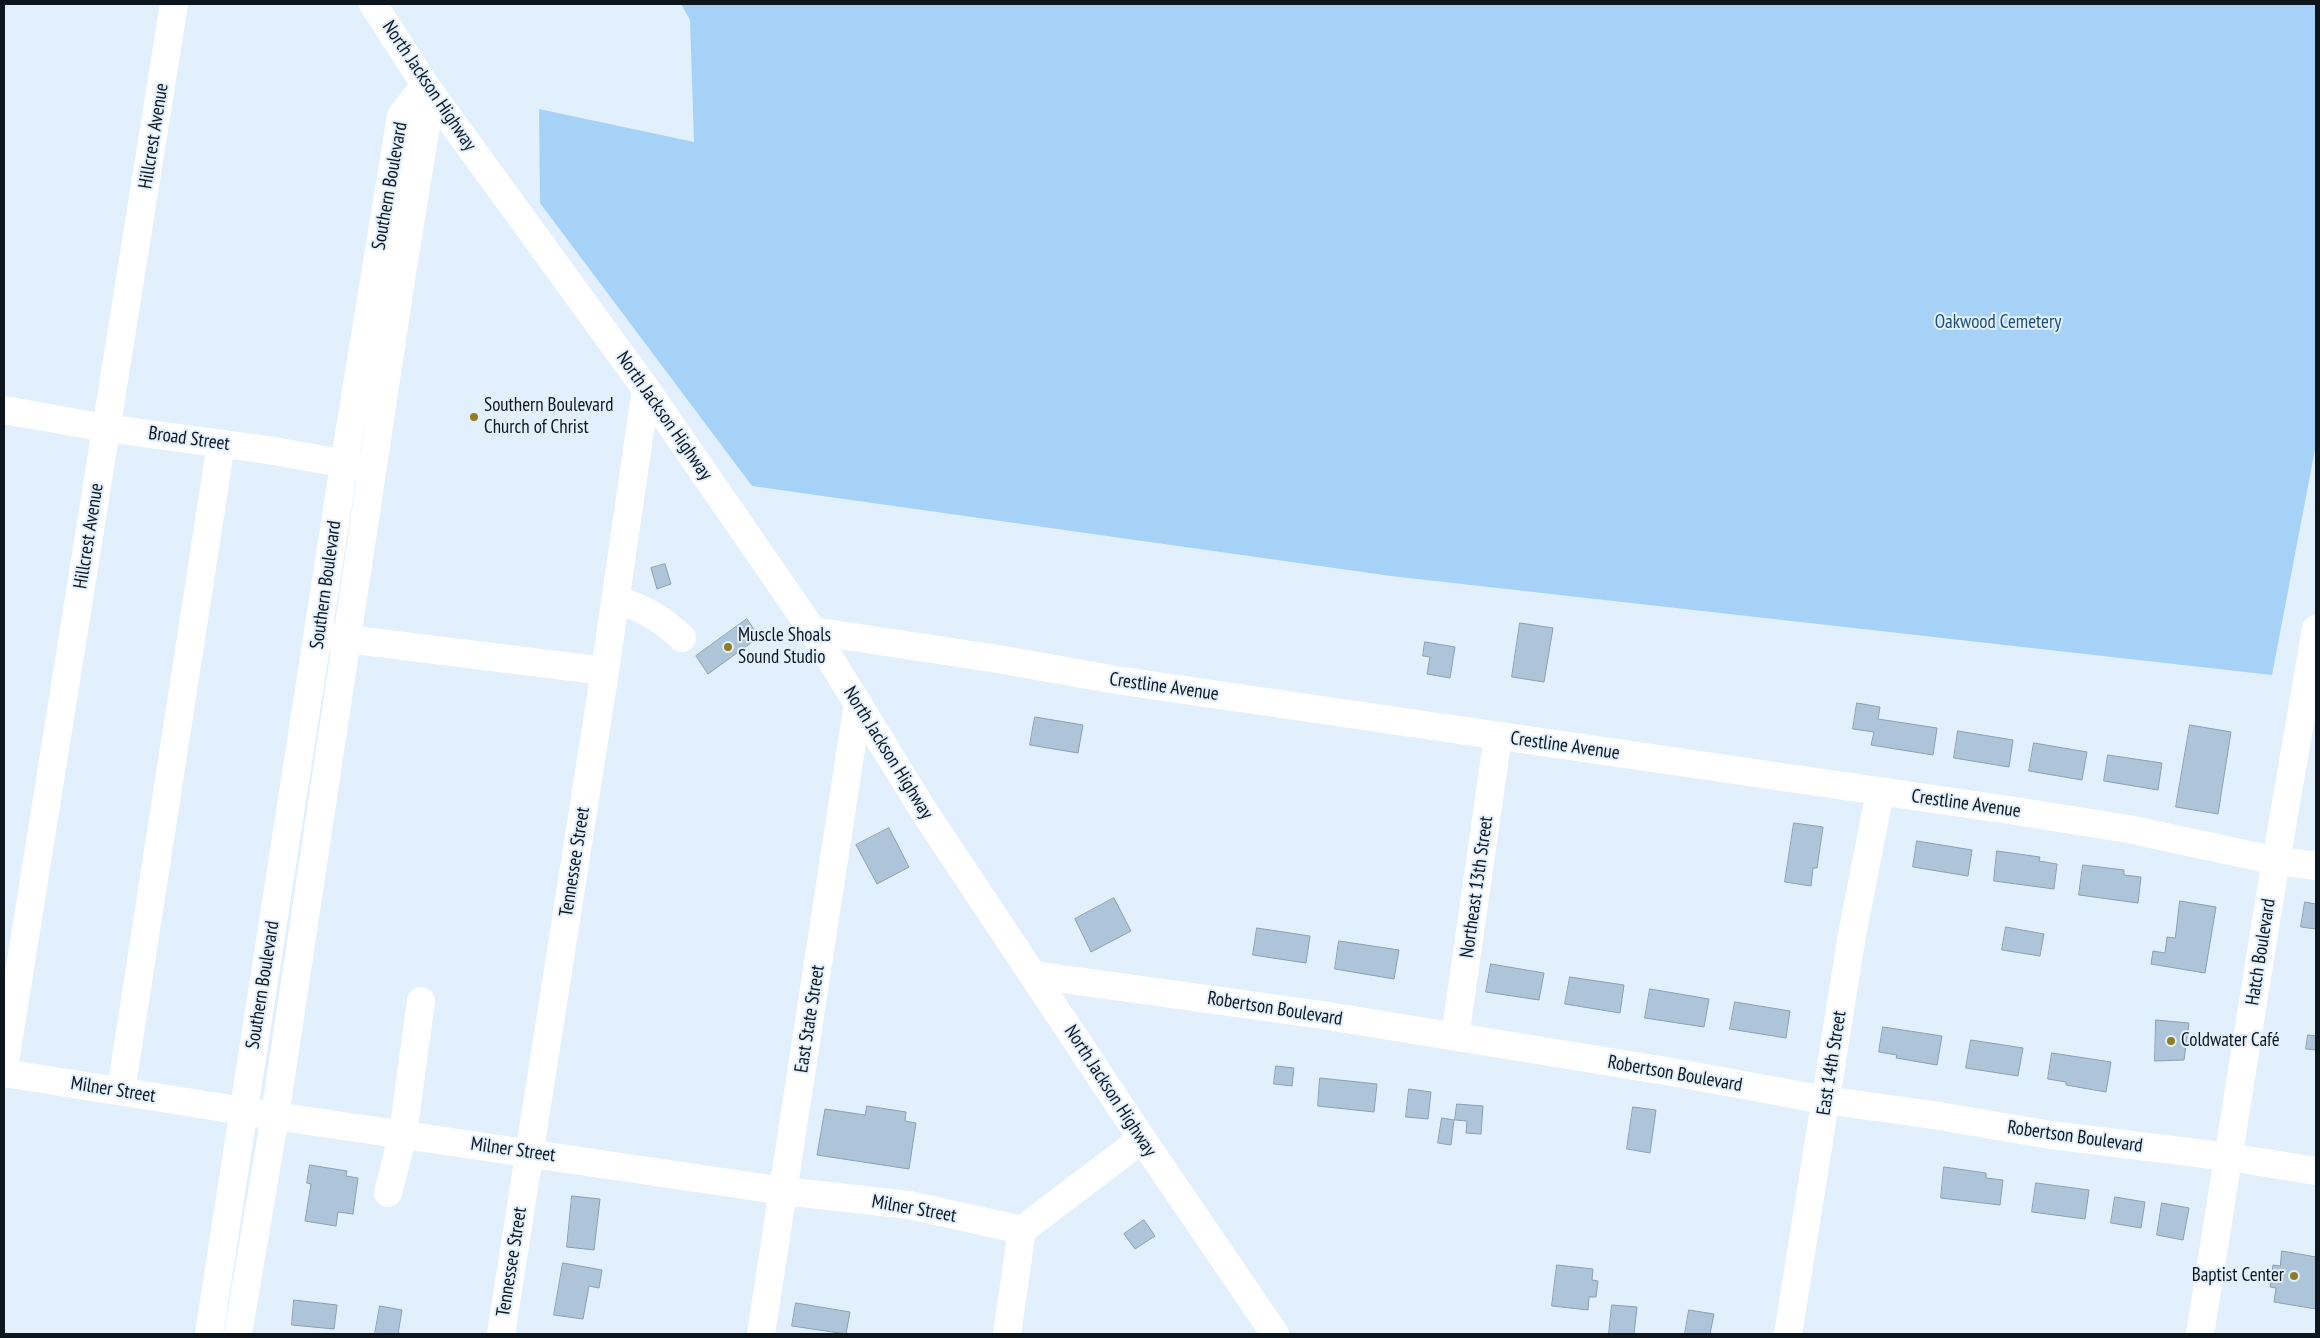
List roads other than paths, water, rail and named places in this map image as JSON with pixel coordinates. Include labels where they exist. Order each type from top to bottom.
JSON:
[{"type":"street","name":"Hillcrest Avenue","points":[[4,1068],[106,428],[136,253],[174,4]]},
{"type":"street","name":"North Jackson Highway","points":[[374,4],[426,85],[646,389],[813,631],[925,813],[1142,1139],[1277,1334]]},
{"type":"street","name":"Southern Boulevard","points":[[209,1334],[242,1111],[401,116],[426,85]]},
{"type":"street","name":"Southern Boulevard","points":[[238,1334],[275,1116],[374,469],[402,273],[426,126],[426,85]]},
{"type":"street","name":"Tennessee Street","points":[[501,1334],[605,671],[646,389]]},
{"type":"street","name":"Broad Street","points":[[4,410],[106,428],[221,444],[374,469]]},
{"type":"street","points":[[121,1091],[221,444]]},
{"type":"street","points":[[615,599],[643,608],[667,623],[682,638]]},
{"type":"street","name":"Hatch Boulevard","points":[[2200,1334],[2246,1044],[2316,629]]},
{"type":"street","name":"Crestline Avenue","points":[[813,631],[998,659],[1116,680],[2128,829],[2277,861],[2316,866]]},
{"type":"street","points":[[319,635],[605,671]]},
{"type":"street","name":"East State Street","points":[[761,1334],[823,944],[858,703]]},
{"type":"street","name":"Northeast 13th Street","points":[[1456,1037],[1498,736]]},
{"type":"street","name":"East 14th Street","points":[[1788,1334],[1854,926],[1880,792]]},
{"type":"street","name":"Robertson Boulevard","points":[[1034,975],[1302,1012],[1678,1073],[1825,1100],[1933,1115],[2051,1135],[2229,1157],[2316,1171]]},
{"type":"street","points":[[388,1193],[403,1134],[421,1001]]},
{"type":"street","name":"Milner Street","points":[[4,1072],[242,1111],[784,1191],[908,1205],[1022,1230]]},
{"type":"street","points":[[1007,1334],[1022,1230],[1142,1139]]},
{"type":"place","name":"Southern Boulevard Church of Christ","points":[[474,417]]},
{"type":"place","name":"Muscle Shoals Sound Studio","points":[[728,647]]},
{"type":"place","name":"Coldwater Café","points":[[2171,1041]]},
{"type":"place","name":"Baptist Center","points":[[2294,1276]]},
{"type":"park label","name":"Oakwood Cemetery","points":[[1998,323]]}]
